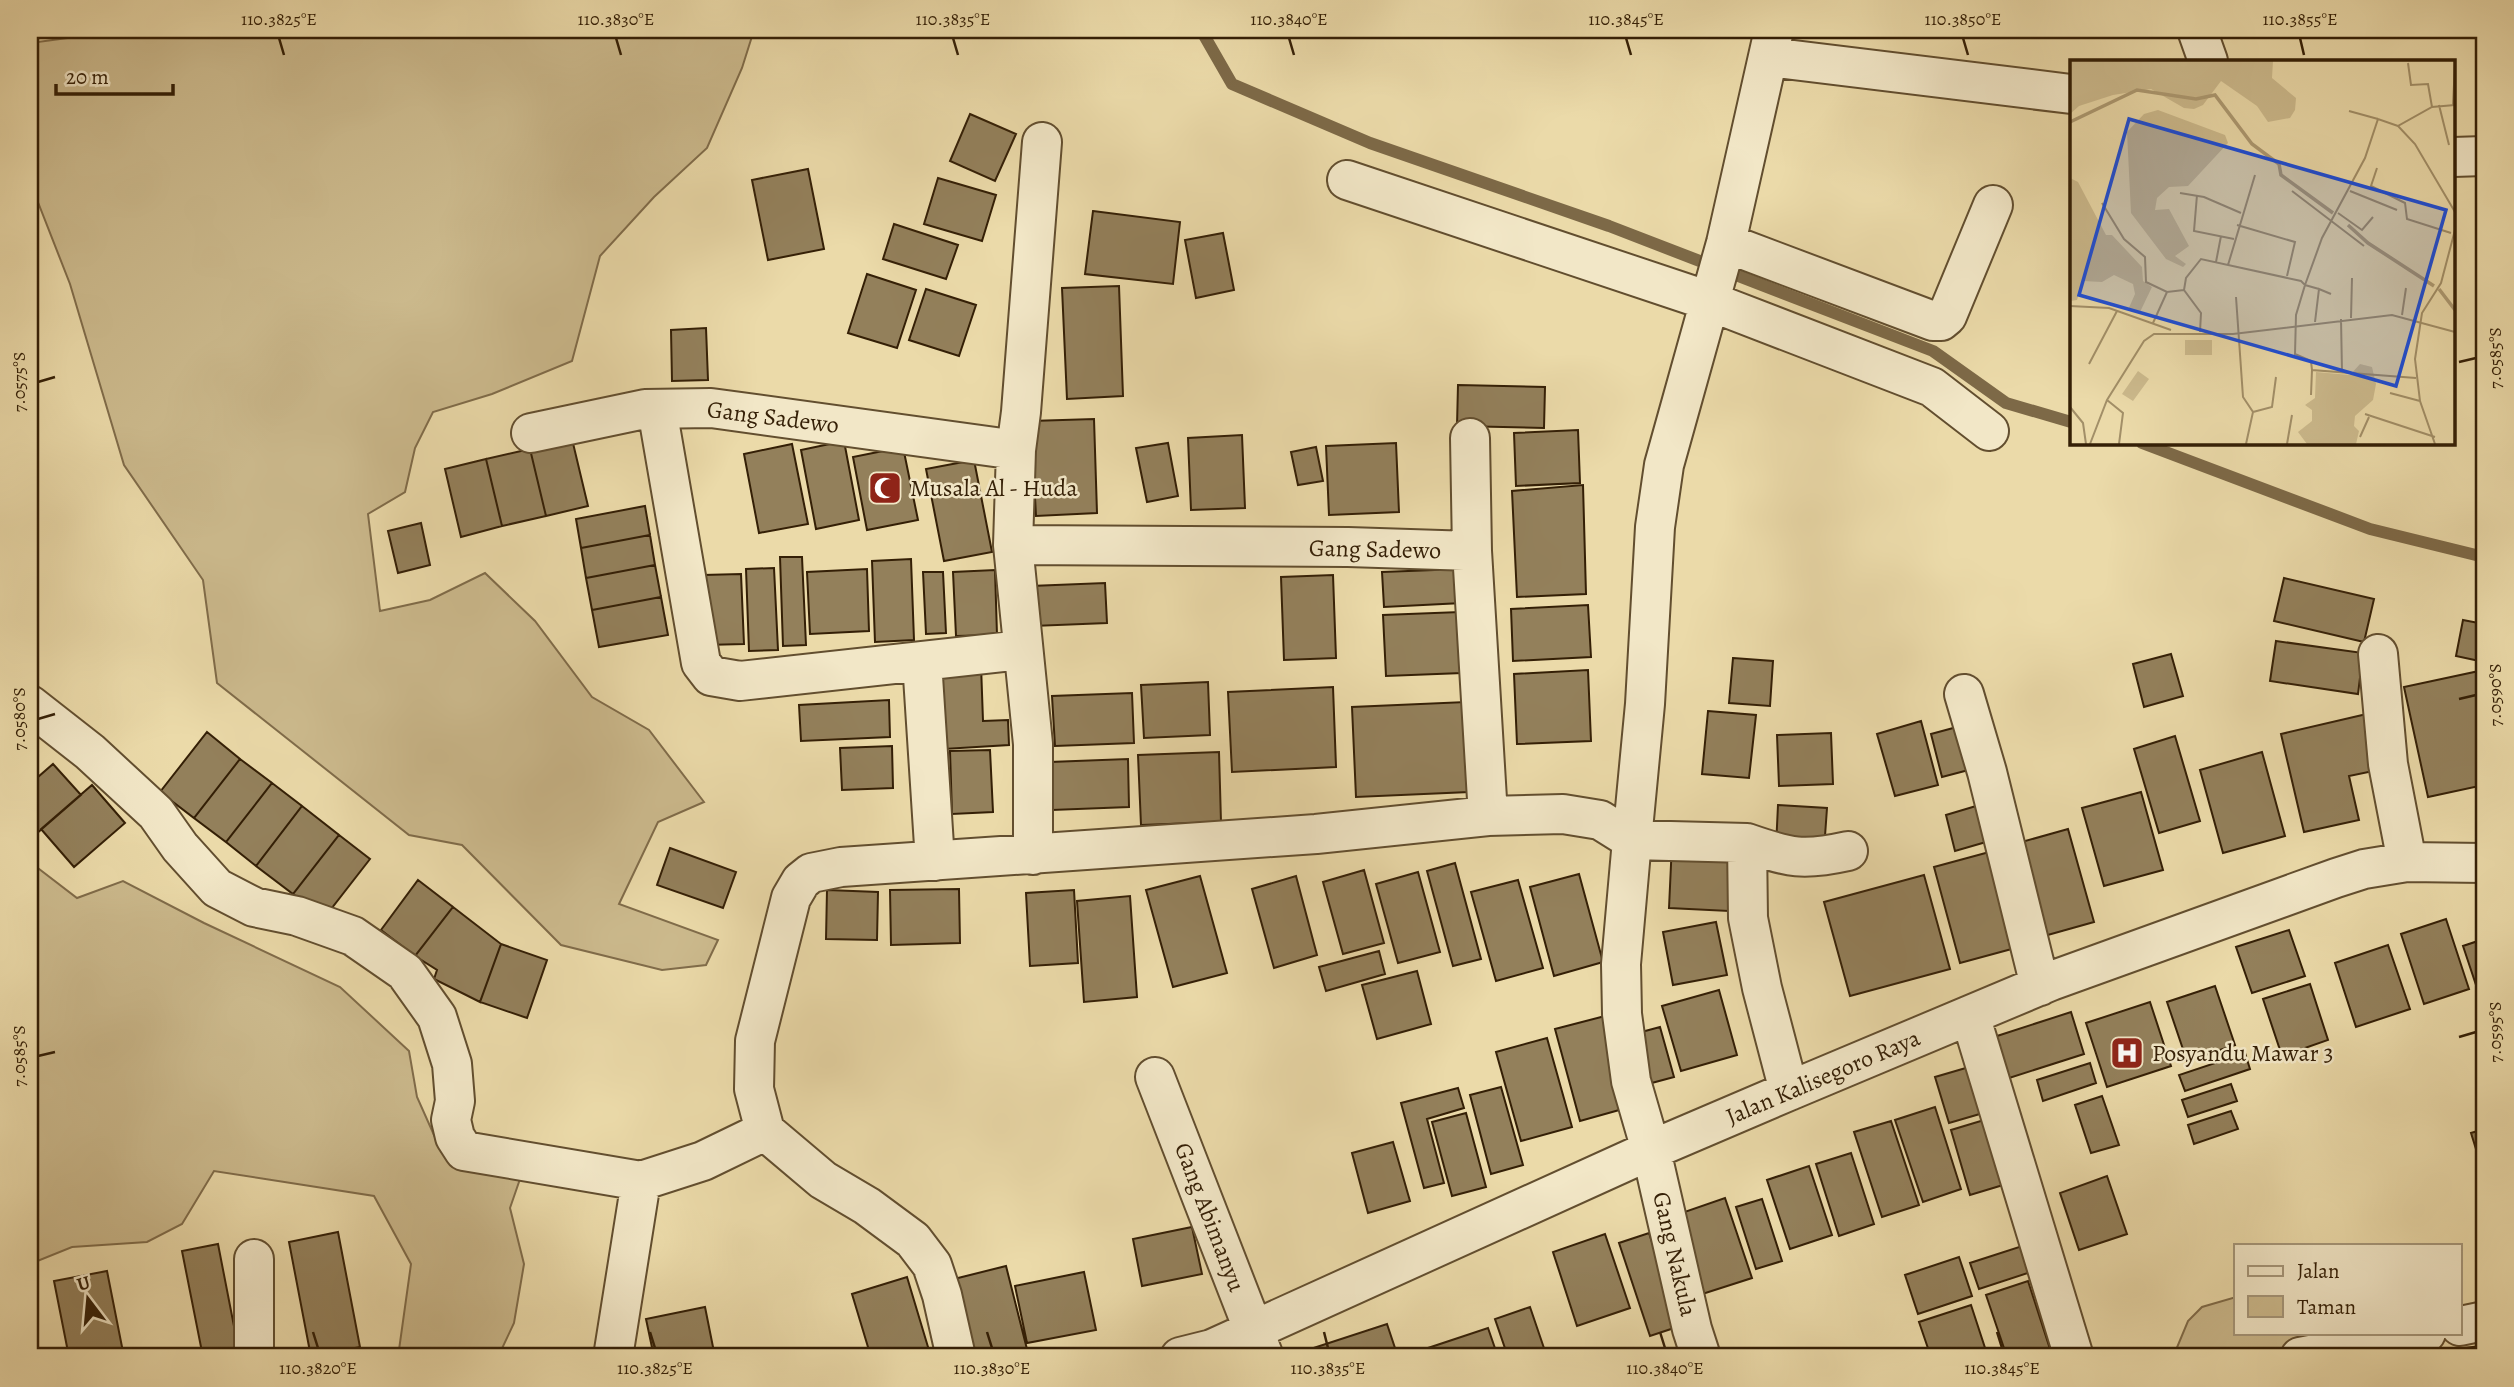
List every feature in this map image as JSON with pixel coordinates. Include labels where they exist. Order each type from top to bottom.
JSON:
[{"type":"street","points":[[2197,30],[2208,60]]},
{"type":"street","points":[[1651,1150],[1631,1081],[1622,1014],[1621,964],[1645,704],[1655,527],[1664,465],[1724,250],[1771,43],[2070,94]]},
{"type":"street","points":[[1033,855],[1033,744],[1013,545],[1016,450],[1042,142]]},
{"type":"street","points":[[2454,157],[2484,156]]},
{"type":"street","points":[[1347,180],[1710,300],[1932,387],[1989,431]]},
{"type":"street","points":[[1724,250],[1933,321],[1941,321],[1947,316],[1993,205]]},
{"type":"street","points":[[657,408],[701,663],[711,676],[740,681],[1022,650]]},
{"type":"street","name":"Gang Sadewo","points":[[530,433],[645,409],[711,408],[1016,450]]},
{"type":"street","points":[[1470,438],[1472,551]]},
{"type":"street","name":"Gang Sadewo","points":[[1013,545],[1348,547],[1472,551],[1488,816]]},
{"type":"street","points":[[2378,654],[2388,764],[2406,862]]},
{"type":"street","points":[[922,662],[935,861]]},
{"type":"street","points":[[1964,694],[1987,772],[2040,986]]},
{"type":"street","points":[[30,705],[90,752],[156,813],[180,847],[217,888],[254,907],[297,916],[353,936],[405,972],[437,1017],[452,1065],[455,1101],[451,1120],[455,1137],[464,1151],[640,1181],[703,1161],[765,1131]]},
{"type":"street","points":[[956,1357],[942,1295],[932,1265],[913,1240],[867,1206],[823,1180],[765,1131],[754,1089],[755,1041],[791,898],[801,881],[811,873],[841,867],[1316,834],[1488,816],[1563,814],[1600,820],[1632,840],[1747,843],[1782,855],[1810,858],[1848,851]]},
{"type":"street","points":[[1747,843],[1748,918],[1762,988],[1789,1091]]},
{"type":"street","name":"Jalan Kalisegoro Raya","points":[[1180,1357],[1212,1349],[1259,1344],[1651,1150],[2040,986],[2364,869],[2406,862],[2484,863]]},
{"type":"street","points":[[1970,1015],[2074,1357]]},
{"type":"street","name":"Gang Abimanyu","points":[[1155,1077],[1259,1344]]},
{"type":"street","name":"Gang Nakula","points":[[1651,1150],[1692,1329],[1701,1357]]},
{"type":"street","points":[[613,1357],[640,1181]]},
{"type":"street","points":[[254,1259],[254,1357]]},
{"type":"street","points":[[2462,1326],[2484,1321]]},
{"type":"street","points":[[2300,1357],[2421,1334]]},
{"type":"green space","points":[[70,30],[754,30],[742,68],[707,148],[654,197],[600,256],[572,361],[492,394],[433,412],[415,448],[405,492],[368,514],[380,611],[430,600],[485,573],[535,621],[592,697],[649,730],[704,802],[658,822],[619,904],[718,940],[706,965],[662,970],[561,945],[462,845],[409,835],[217,683],[203,580],[124,465],[70,284],[34,192],[30,173],[30,43],[67,38]]},
{"type":"green space","points":[[30,862],[77,898],[123,881],[204,923],[340,987],[409,1051],[417,1097],[442,1153],[470,1168],[520,1179],[510,1208],[524,1264],[514,1323],[498,1357],[398,1357],[411,1264],[374,1196],[214,1171],[182,1224],[147,1242],[72,1247],[30,1264]]},
{"type":"green space","points":[[2234,1298],[2234,1334],[2313,1334],[2330,1357],[2173,1357],[2188,1321],[2202,1307]]},
{"type":"building","points":[[970,114],[1016,134],[995,181],[950,161]]},
{"type":"building","points":[[808,169],[824,249],[768,260],[752,180]]},
{"type":"building","points":[[938,178],[996,195],[982,241],[924,224]]},
{"type":"building","points":[[1093,211],[1180,222],[1173,284],[1085,274]]},
{"type":"building","points":[[894,224],[958,245],[946,279],[883,259]]},
{"type":"building","points":[[1223,233],[1234,290],[1196,298],[1185,240]]},
{"type":"building","points":[[867,274],[916,290],[897,348],[848,333]]},
{"type":"building","points":[[1119,286],[1123,396],[1067,399],[1062,288]]},
{"type":"building","points":[[926,289],[976,305],[959,356],[909,340]]},
{"type":"building","points":[[706,328],[708,380],[672,381],[671,330]]},
{"type":"building","points":[[1458,385],[1545,387],[1544,428],[1457,426]]},
{"type":"building","points":[[1094,419],[1097,513],[1036,516],[1031,421]]},
{"type":"building","points":[[1578,430],[1580,483],[1516,486],[1514,433]]},
{"type":"building","points":[[1242,435],[1245,508],[1191,510],[1188,438]]},
{"type":"building","points":[[572,439],[588,506],[546,516],[530,449]]},
{"type":"building","points":[[844,441],[859,520],[816,529],[801,450]]},
{"type":"building","points":[[1168,443],[1178,496],[1147,502],[1136,448]]},
{"type":"building","points":[[1396,443],[1399,512],[1329,515],[1326,446]]},
{"type":"building","points":[[792,444],[808,524],[759,533],[744,454]]},
{"type":"building","name":"Musala Al - Huda","points":[[903,447],[918,520],[867,530],[853,457]]},
{"type":"building","points":[[1316,447],[1323,481],[1298,485],[1291,452]]},
{"type":"building","points":[[530,449],[546,516],[502,526],[486,459]]},
{"type":"building","points":[[486,459],[502,526],[461,537],[445,469]]},
{"type":"building","points":[[974,460],[992,552],[944,561],[926,469]]},
{"type":"building","points":[[1583,485],[1586,594],[1517,597],[1512,491]]},
{"type":"building","points":[[645,506],[650,535],[581,548],[576,519]]},
{"type":"building","points":[[421,523],[430,565],[398,573],[388,531]]},
{"type":"building","points":[[650,535],[655,565],[586,578],[581,548]]},
{"type":"building","points":[[780,557],[802,557],[806,645],[783,646]]},
{"type":"building","points":[[911,559],[914,640],[875,642],[872,561]]},
{"type":"building","points":[[655,565],[661,597],[592,610],[586,578]]},
{"type":"building","points":[[774,568],[778,650],[749,651],[746,569]]},
{"type":"building","points":[[867,569],[869,631],[810,634],[807,572]]},
{"type":"building","points":[[1461,569],[1462,603],[1384,607],[1382,572]]},
{"type":"building","points":[[995,570],[997,635],[956,636],[953,572]]},
{"type":"building","points":[[923,572],[943,572],[946,633],[926,634]]},
{"type":"building","points":[[741,574],[744,644],[705,645],[703,575]]},
{"type":"building","points":[[1333,575],[1336,658],[1284,660],[1281,577]]},
{"type":"building","points":[[2284,578],[2374,599],[2364,642],[2274,621]]},
{"type":"building","points":[[1105,583],[1107,623],[1033,626],[1031,586]]},
{"type":"building","points":[[661,597],[668,635],[599,647],[592,610]]},
{"type":"building","points":[[1588,605],[1591,657],[1513,661],[1511,609]]},
{"type":"building","points":[[1460,612],[1462,673],[1386,676],[1383,615]]},
{"type":"building","points":[[2463,620],[2484,624],[2484,662],[2456,656]]},
{"type":"building","points":[[2276,641],[2363,653],[2358,694],[2270,681]]},
{"type":"building","points":[[2171,654],[2183,696],[2144,707],[2133,664]]},
{"type":"building","points":[[1733,658],[1773,661],[1770,706],[1729,703]]},
{"type":"building","points":[[981,665],[983,721],[1008,720],[1009,745],[944,749],[940,667]]},
{"type":"building","points":[[1588,670],[1591,741],[1517,744],[1514,674]]},
{"type":"building","points":[[2479,671],[2484,695],[2484,785],[2428,797],[2404,687]]},
{"type":"building","points":[[1208,682],[1210,735],[1144,738],[1141,685]]},
{"type":"building","points":[[1333,687],[1336,767],[1232,772],[1228,692]]},
{"type":"building","points":[[1132,693],[1134,743],[1055,746],[1052,696]]},
{"type":"building","points":[[889,700],[890,737],[801,741],[799,705]]},
{"type":"building","points":[[1466,702],[1469,792],[1356,797],[1352,707]]},
{"type":"building","points":[[1708,711],[1756,715],[1749,778],[1702,774]]},
{"type":"building","points":[[2371,713],[2383,769],[2349,776],[2359,820],[2304,832],[2281,734]]},
{"type":"building","points":[[1921,721],[1938,785],[1895,796],[1877,734]]},
{"type":"building","points":[[1968,724],[1980,767],[1942,777],[1931,734]]},
{"type":"building","points":[[207,732],[240,759],[194,818],[160,792]]},
{"type":"building","points":[[1831,733],[1833,784],[1779,786],[1777,735]]},
{"type":"building","points":[[2175,736],[2200,821],[2159,833],[2134,749]]},
{"type":"building","points":[[892,746],[893,788],[842,790],[840,748]]},
{"type":"building","points":[[990,750],[993,812],[952,814],[950,751]]},
{"type":"building","points":[[1219,752],[1221,822],[1141,825],[1138,755]]},
{"type":"building","points":[[2262,752],[2285,836],[2223,853],[2200,770]]},
{"type":"building","points":[[240,759],[272,783],[226,842],[194,818]]},
{"type":"building","points":[[1128,759],[1129,807],[1052,810],[1050,762]]},
{"type":"building","points":[[53,764],[81,795],[36,834],[30,827],[30,784]]},
{"type":"building","points":[[272,783],[302,806],[256,866],[226,842]]},
{"type":"building","points":[[92,785],[125,823],[74,867],[41,829]]},
{"type":"building","points":[[2141,792],[2163,870],[2104,886],[2082,808]]},
{"type":"building","points":[[1778,805],[1827,808],[1824,850],[1776,847]]},
{"type":"building","points":[[302,806],[339,835],[293,894],[256,866]]},
{"type":"building","points":[[1976,806],[1986,842],[1955,851],[1946,815]]},
{"type":"building","points":[[2068,829],[2094,922],[2037,938],[2011,845]]},
{"type":"building","points":[[339,835],[370,859],[324,918],[293,894]]},
{"type":"building","points":[[1672,843],[1732,846],[1729,911],[1669,908]]},
{"type":"building","points":[[670,848],[736,872],[723,908],[657,885]]},
{"type":"building","points":[[1993,851],[2019,947],[1960,963],[1934,867]]},
{"type":"building","points":[[1455,863],[1481,959],[1453,966],[1427,871]]},
{"type":"building","points":[[1364,870],[1384,943],[1343,954],[1323,882]]},
{"type":"building","points":[[1418,872],[1440,952],[1398,963],[1376,884]]},
{"type":"building","points":[[1579,874],[1603,962],[1554,976],[1530,887]]},
{"type":"building","points":[[1924,875],[1950,969],[1850,996],[1824,902]]},
{"type":"building","points":[[1200,876],[1227,973],[1173,987],[1146,890]]},
{"type":"building","points":[[1296,876],[1317,955],[1274,968],[1252,889]]},
{"type":"building","points":[[418,880],[453,907],[415,956],[381,930]]},
{"type":"building","points":[[1518,880],[1543,968],[1496,981],[1471,892]]},
{"type":"building","points":[[959,889],[960,943],[891,945],[890,890]]},
{"type":"building","points":[[827,890],[878,892],[877,940],[826,939]]},
{"type":"building","points":[[1074,890],[1078,963],[1030,966],[1026,893]]},
{"type":"building","points":[[1130,896],[1137,997],[1084,1002],[1077,901]]},
{"type":"building","points":[[453,907],[501,944],[480,1002],[434,979],[437,970],[415,956]]},
{"type":"building","points":[[2446,919],[2469,989],[2424,1004],[2401,934]]},
{"type":"building","points":[[1716,922],[1727,975],[1673,985],[1663,932]]},
{"type":"building","points":[[2289,930],[2305,976],[2252,993],[2236,947]]},
{"type":"building","points":[[2484,939],[2484,982],[2476,985],[2463,946]]},
{"type":"building","points":[[501,944],[547,960],[527,1018],[480,1002]]},
{"type":"building","points":[[2388,945],[2410,1009],[2356,1027],[2335,963]]},
{"type":"building","points":[[1379,951],[1385,974],[1326,991],[1319,967]]},
{"type":"building","points":[[1417,971],[1431,1024],[1377,1039],[1362,985]]},
{"type":"building","points":[[2310,984],[2328,1040],[2282,1056],[2263,999]]},
{"type":"building","points":[[2215,986],[2235,1045],[2187,1061],[2167,1002]]},
{"type":"building","points":[[1719,990],[1737,1055],[1681,1071],[1662,1006]]},
{"type":"building","points":[[2150,1002],[2171,1066],[2107,1087],[2086,1023]]},
{"type":"building","points":[[2071,1012],[2084,1054],[2006,1079],[1991,1038]]},
{"type":"building","points":[[1605,1016],[1630,1107],[1580,1121],[1555,1029]]},
{"type":"building","points":[[1660,1027],[1674,1077],[1648,1084],[1634,1034]]},
{"type":"building","points":[[1547,1038],[1572,1127],[1521,1141],[1496,1052]]},
{"type":"building","points":[[2245,1053],[2250,1069],[2185,1091],[2179,1075]]},
{"type":"building","points":[[2090,1063],[2096,1083],[2043,1101],[2037,1080]]},
{"type":"building","points":[[1976,1065],[1990,1111],[1949,1123],[1935,1077]]},
{"type":"building","points":[[2231,1084],[2237,1101],[2188,1117],[2182,1100]]},
{"type":"building","points":[[1501,1087],[1523,1165],[1491,1174],[1470,1095]]},
{"type":"building","points":[[1458,1088],[1464,1108],[1427,1119],[1444,1183],[1424,1188],[1401,1103]]},
{"type":"building","points":[[2102,1096],[2119,1145],[2091,1153],[2075,1105]]},
{"type":"building","points":[[1935,1107],[1961,1189],[1923,1202],[1895,1120]]},
{"type":"building","points":[[2231,1111],[2238,1129],[2194,1144],[2188,1125]]},
{"type":"building","points":[[1466,1113],[1486,1187],[1452,1196],[1432,1122]]},
{"type":"building","points":[[1994,1117],[2013,1182],[1970,1195],[1951,1130]]},
{"type":"building","points":[[1891,1121],[1919,1205],[1882,1217],[1854,1132]]},
{"type":"building","points":[[2484,1129],[2484,1175],[2471,1133]]},
{"type":"building","points":[[1393,1142],[1410,1201],[1368,1213],[1352,1153]]},
{"type":"building","points":[[1851,1153],[1874,1224],[1839,1236],[1816,1164]]},
{"type":"building","points":[[1809,1166],[1832,1235],[1790,1249],[1767,1180]]},
{"type":"building","points":[[2107,1176],[2127,1234],[2079,1250],[2060,1193]]},
{"type":"building","points":[[1725,1198],[1752,1278],[1693,1297],[1667,1218]]},
{"type":"building","points":[[1762,1199],[1782,1261],[1756,1269],[1736,1207]]},
{"type":"building","points":[[1192,1227],[1202,1274],[1142,1286],[1133,1239]]},
{"type":"building","points":[[338,1232],[360,1347],[311,1357],[289,1242]]},
{"type":"building","points":[[1649,1233],[1680,1326],[1650,1336],[1619,1243]]},
{"type":"building","points":[[1605,1234],[1630,1308],[1577,1326],[1553,1252]]},
{"type":"building","points":[[2035,1242],[2043,1268],[1979,1289],[1970,1263]]},
{"type":"building","points":[[218,1244],[240,1357],[203,1357],[182,1251]]},
{"type":"building","points":[[1959,1257],[1972,1296],[1918,1314],[1905,1275]]},
{"type":"building","points":[[1006,1266],[1029,1357],[965,1357],[946,1281]]},
{"type":"building","points":[[107,1271],[124,1357],[69,1357],[54,1281]]},
{"type":"building","points":[[1084,1272],[1096,1330],[1027,1343],[1015,1286]]},
{"type":"building","points":[[907,1277],[931,1357],[871,1357],[852,1294]]},
{"type":"building","points":[[2028,1281],[2050,1349],[2026,1357],[2007,1357],[1986,1295]]},
{"type":"building","points":[[1971,1305],[1988,1357],[1931,1357],[1919,1322]]},
{"type":"building","points":[[705,1307],[715,1357],[654,1357],[646,1319]]},
{"type":"building","points":[[1530,1307],[1547,1357],[1508,1357],[1495,1319]]},
{"type":"building","points":[[1387,1324],[1398,1357],[1286,1357]]},
{"type":"building","points":[[1488,1328],[1498,1357],[1424,1357],[1422,1350]]},
{"type":"building","points":[[2481,1346],[2482,1357],[2427,1357],[2427,1352]]},
{"type":"waterway","points":[[1201,30],[1232,84],[1370,143],[1609,226],[1933,351],[2006,403],[2070,422]]},
{"type":"waterway","points":[[2145,444],[2370,529],[2484,557]]},
{"type":"place","name":"Musala Al - Huda","points":[[885,488]]},
{"type":"place","name":"Posyandu Mawar 3","points":[[2127,1053]]}]
